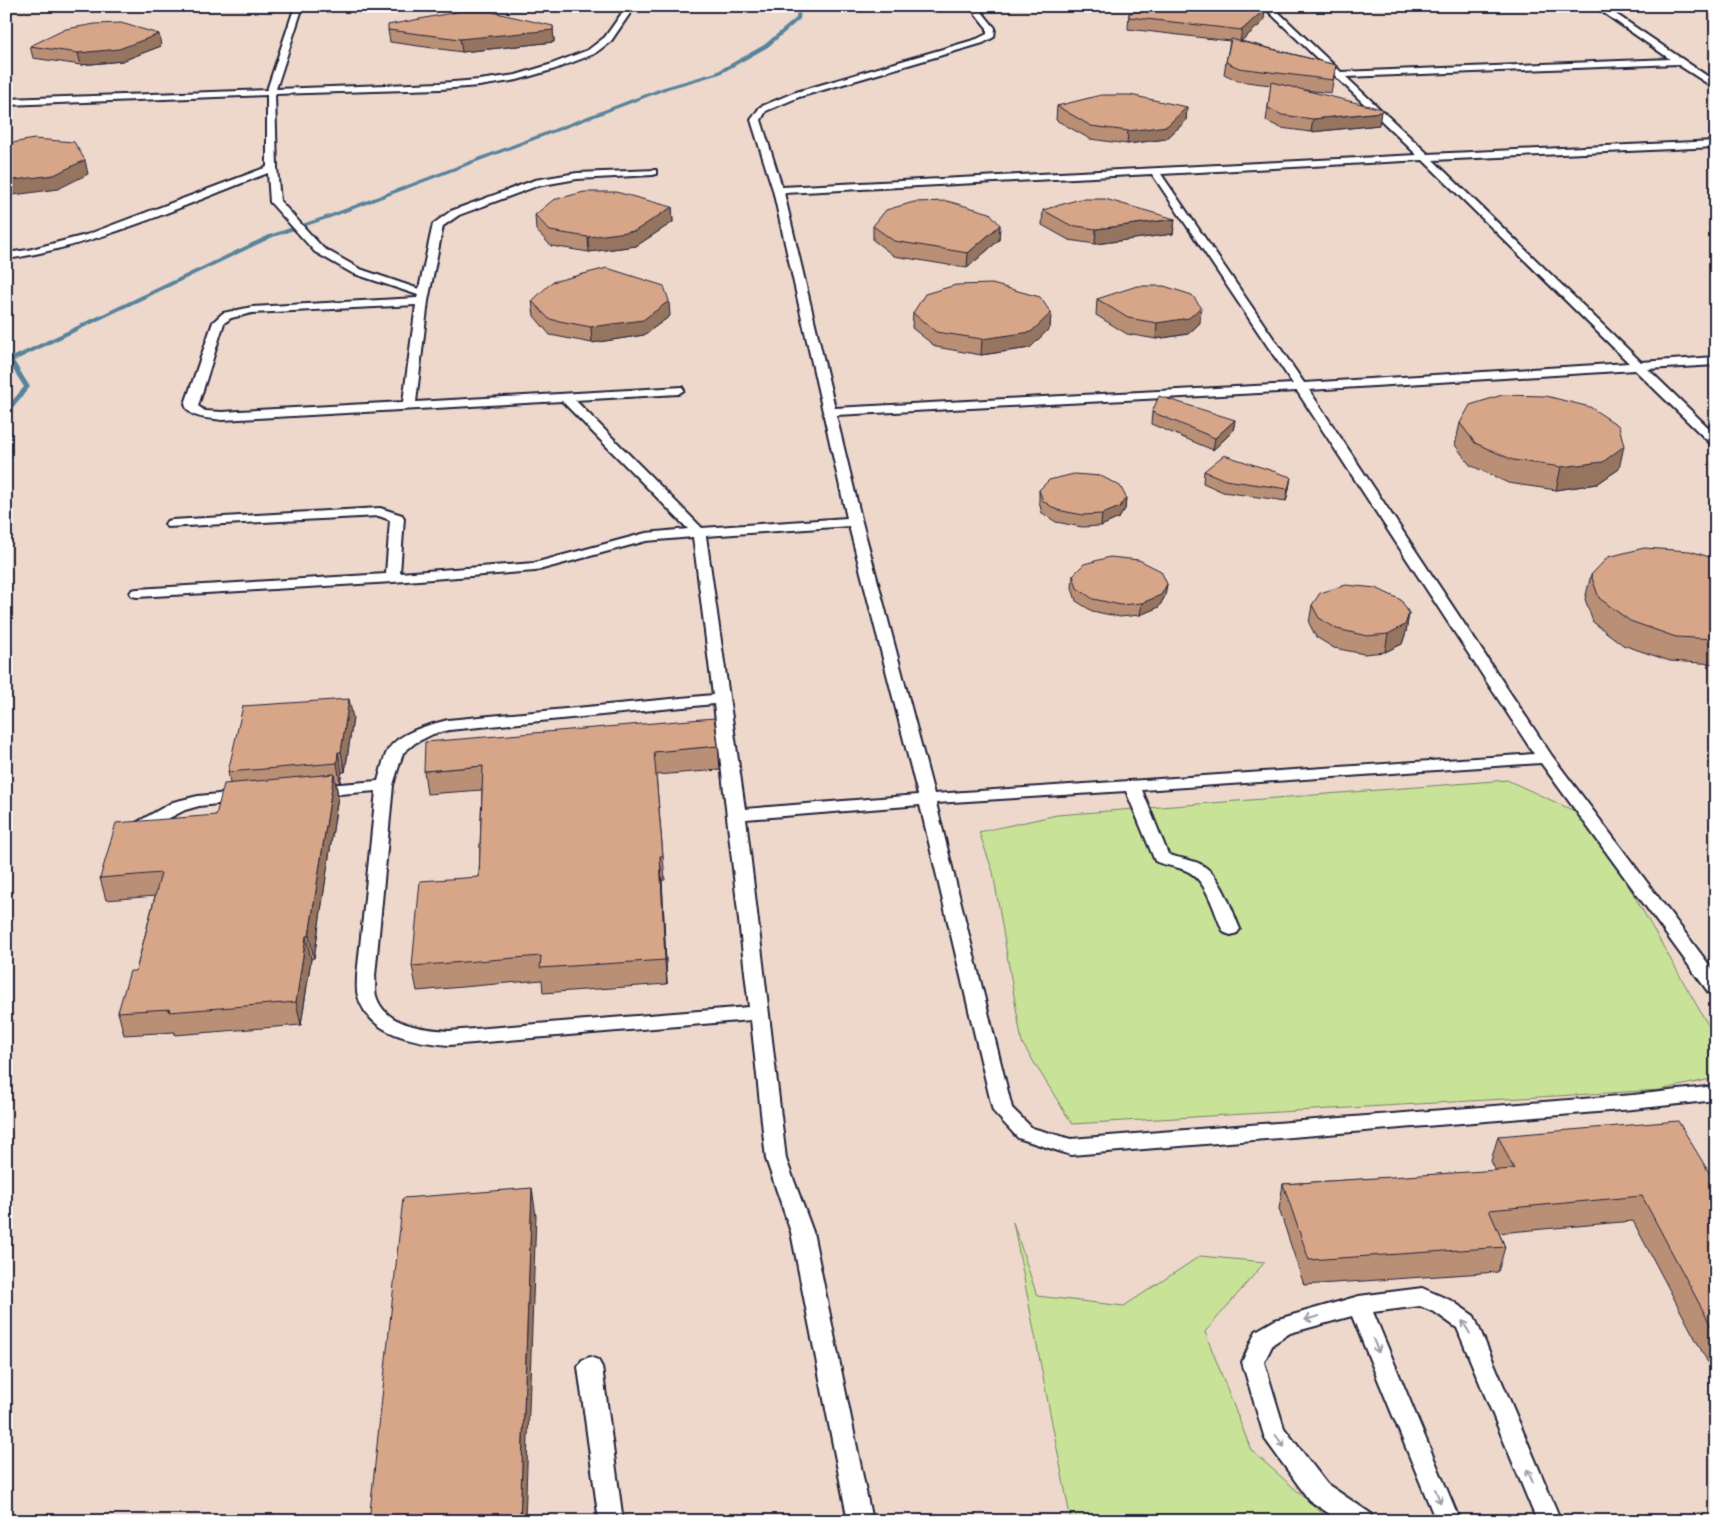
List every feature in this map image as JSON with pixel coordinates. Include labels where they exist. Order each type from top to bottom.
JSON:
[{"type":"lane","points":[[299,6],[271,92],[272,168],[275,202],[319,250],[356,271],[423,297]]},
{"type":"lane","points":[[6,102],[479,83],[552,67],[591,52],[608,39],[631,6]]},
{"type":"lane","points":[[980,6],[978,12],[991,28],[991,35],[980,41],[796,95],[763,109],[756,120],[778,190],[855,522],[927,799],[1003,1111],[1025,1133],[1071,1147],[1633,1102],[1716,1093]]},
{"type":"lane","points":[[1267,6],[1424,156],[1716,442]]},
{"type":"lane","points":[[1598,6],[1716,86]]},
{"type":"lane","points":[[1338,75],[1681,62]]},
{"type":"lane","points":[[778,190],[1155,172],[1424,156],[1716,144]]},
{"type":"lane","points":[[6,256],[28,253],[90,237],[272,168]]},
{"type":"lane","points":[[409,406],[423,297],[438,224],[455,213],[535,183],[577,176],[653,172]]},
{"type":"lane","points":[[1155,172],[1301,387],[1544,758],[1716,988]]},
{"type":"lane","points":[[423,297],[252,310],[227,316],[219,322],[191,404],[195,412],[211,416],[678,390]]},
{"type":"lane","points":[[830,412],[1301,387],[1716,361]]},
{"type":"lane","points":[[565,397],[699,532],[737,815],[776,1159],[802,1232],[860,1521]]},
{"type":"lane","points":[[172,524],[380,512],[398,518],[393,578]]},
{"type":"lane","points":[[137,593],[393,578],[535,567],[646,537],[855,522]]},
{"type":"lane","points":[[720,699],[448,725],[427,731],[409,740],[396,751],[385,785],[366,976],[367,996],[377,1014],[395,1027],[420,1036],[449,1038],[759,1013]]},
{"type":"lane","points":[[737,815],[927,799],[1544,758]]},
{"type":"lane","points":[[296,792],[385,785]]},
{"type":"lane","points":[[1132,786],[1161,857],[1170,862],[1194,868],[1208,879],[1231,929]]},
{"type":"lane","points":[[140,828],[179,806],[198,801],[257,796]]},
{"type":"lane","points":[[1362,1521],[1318,1492],[1273,1432],[1253,1362],[1264,1338],[1283,1326],[1359,1305],[1422,1297],[1444,1307],[1466,1322],[1550,1521]]},
{"type":"lane","points":[[1359,1305],[1448,1521]]},
{"type":"lane","points":[[590,1367],[611,1521]]},
{"type":"shaded area","points":[[6,6],[1716,6],[1716,1521],[6,1521]]},
{"type":"green space","points":[[1507,780],[1590,818],[1716,1039],[1716,1078],[1660,1090],[1072,1124],[1022,1043],[993,872],[979,832],[1057,815]]},
{"type":"green space","points":[[1013,1222],[1037,1296],[1124,1306],[1200,1256],[1265,1262],[1205,1332],[1251,1450],[1331,1521],[1071,1521]]},
{"type":"building","points":[[1160,6],[1251,6],[1265,9],[1242,30],[1129,17],[1129,13]]},
{"type":"building","points":[[462,11],[488,11],[553,26],[553,30],[460,39],[388,30],[388,25]]},
{"type":"building","points":[[121,23],[159,34],[119,49],[78,53],[30,46],[66,29],[95,24]]},
{"type":"building","points":[[1231,39],[1336,65],[1333,80],[1239,68],[1226,62]]},
{"type":"building","points":[[1271,82],[1382,109],[1381,112],[1313,119],[1282,115],[1268,108]]},
{"type":"building","points":[[1101,95],[1130,95],[1187,107],[1167,126],[1128,131],[1091,126],[1057,106]]},
{"type":"building","points":[[34,139],[74,142],[85,160],[54,175],[6,181],[6,144]]},
{"type":"building","points":[[584,192],[616,192],[672,207],[635,231],[588,237],[550,231],[535,215],[553,200]]},
{"type":"building","points":[[1080,199],[1105,199],[1175,219],[1096,229],[1070,225],[1043,210]]},
{"type":"building","points":[[947,201],[990,213],[1000,225],[968,253],[894,241],[873,226],[886,210],[914,202]]},
{"type":"building","points":[[607,268],[664,286],[669,301],[643,320],[591,327],[549,319],[532,301],[552,282]]},
{"type":"building","points":[[992,284],[1040,297],[1051,313],[1031,332],[982,339],[936,332],[913,313],[925,294],[956,285]]},
{"type":"building","points":[[1137,286],[1164,286],[1192,295],[1201,307],[1189,318],[1157,323],[1128,318],[1097,299]]},
{"type":"building","points":[[1502,395],[1546,396],[1590,407],[1619,426],[1624,446],[1603,462],[1561,467],[1513,460],[1475,443],[1460,423],[1470,405]]},
{"type":"building","points":[[1159,396],[1235,420],[1215,438],[1152,412]]},
{"type":"building","points":[[1224,455],[1291,477],[1288,489],[1225,480],[1204,471]]},
{"type":"building","points":[[1074,474],[1101,476],[1120,486],[1126,497],[1120,507],[1102,514],[1083,515],[1057,510],[1043,501],[1039,490],[1049,480]]},
{"type":"building","points":[[1644,548],[1690,551],[1716,559],[1716,639],[1676,637],[1630,621],[1599,598],[1591,575],[1608,557]]},
{"type":"building","points":[[1110,557],[1139,560],[1161,571],[1167,584],[1161,595],[1142,603],[1121,605],[1093,599],[1077,588],[1073,575],[1084,564]]},
{"type":"building","points":[[1346,585],[1376,588],[1401,600],[1409,613],[1405,625],[1388,634],[1367,636],[1337,629],[1319,618],[1312,605],[1320,593]]},
{"type":"building","points":[[349,699],[341,752],[338,752],[337,763],[228,772],[243,706]]},
{"type":"building","points":[[714,718],[718,746],[654,752],[663,856],[660,856],[665,960],[540,968],[541,956],[412,966],[420,881],[479,877],[483,766],[424,771],[425,742]]},
{"type":"building","points":[[334,774],[309,936],[306,936],[296,1002],[169,1012],[170,1009],[118,1012],[130,971],[136,971],[161,873],[100,878],[116,823],[216,815],[224,784]]},
{"type":"building","points":[[1678,1121],[1716,1184],[1716,1335],[1642,1196],[1489,1210],[1505,1247],[1309,1260],[1283,1184],[1514,1169],[1498,1136]]},
{"type":"building","points":[[532,1188],[520,1521],[369,1521],[403,1198]]},
{"type":"waterway","points":[[6,412],[27,387],[10,360],[271,236],[328,217],[666,88],[718,73],[766,46],[798,18],[799,6]]}]
